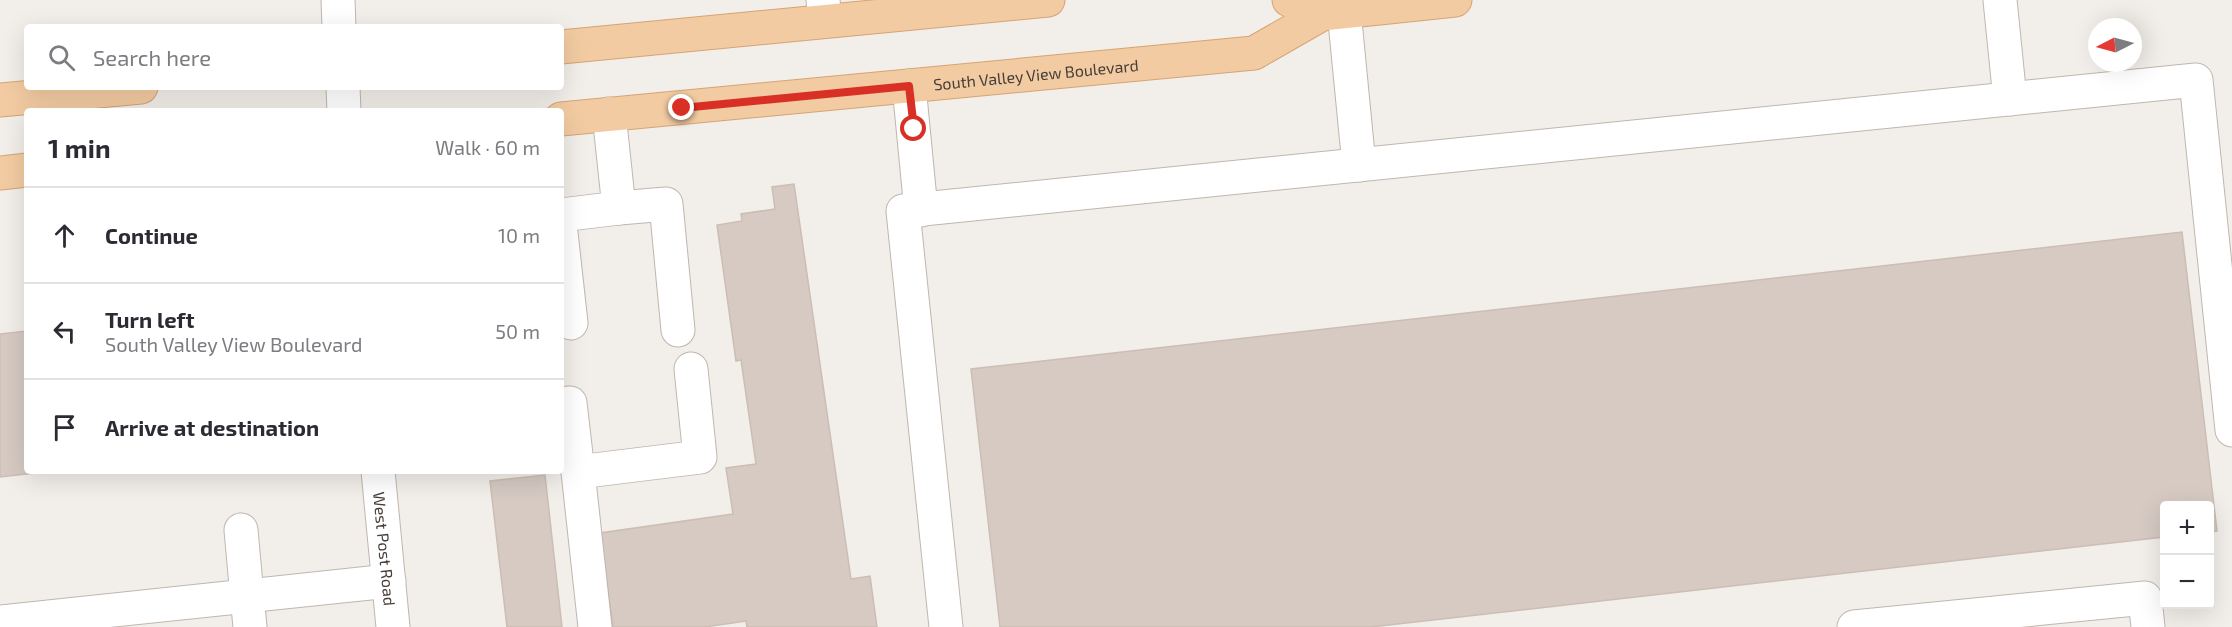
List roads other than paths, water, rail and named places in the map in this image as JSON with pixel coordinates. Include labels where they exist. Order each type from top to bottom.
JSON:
[{"type":"main road","points":[[564,47],[824,11],[1048,0]]},
{"type":"main road","name":"South Valley View Boulevard","points":[[1289,0],[1329,8],[1455,0]]},
{"type":"main road","name":"South Valley View Boulevard","points":[[564,119],[1254,53],[1329,8]]},
{"type":"main road","points":[[0,100],[108,90]]},
{"type":"main road","points":[[0,173],[24,170]]},
{"type":"street","points":[[338,0],[339,24]]},
{"type":"street","points":[[2000,0],[2010,99]]},
{"type":"street","points":[[1329,8],[1359,165]]},
{"type":"street","points":[[946,627],[903,212],[2196,80],[2232,430]]},
{"type":"street","points":[[909,86],[921,210]]},
{"type":"street","points":[[343,90],[344,108]]},
{"type":"street","points":[[609,114],[620,208]]},
{"type":"street","points":[[564,215],[666,204],[678,330]]},
{"type":"street","points":[[564,261],[571,323]]},
{"type":"street","points":[[578,472],[700,457],[691,369]]},
{"type":"street","points":[[564,404],[570,403],[595,627]]},
{"type":"street","name":"West Post Road","points":[[378,474],[393,627]]},
{"type":"street","points":[[241,530],[248,612]]},
{"type":"street","points":[[0,622],[248,612],[389,581]]},
{"type":"street","points":[[1854,627],[2145,598],[2148,627]]}]
